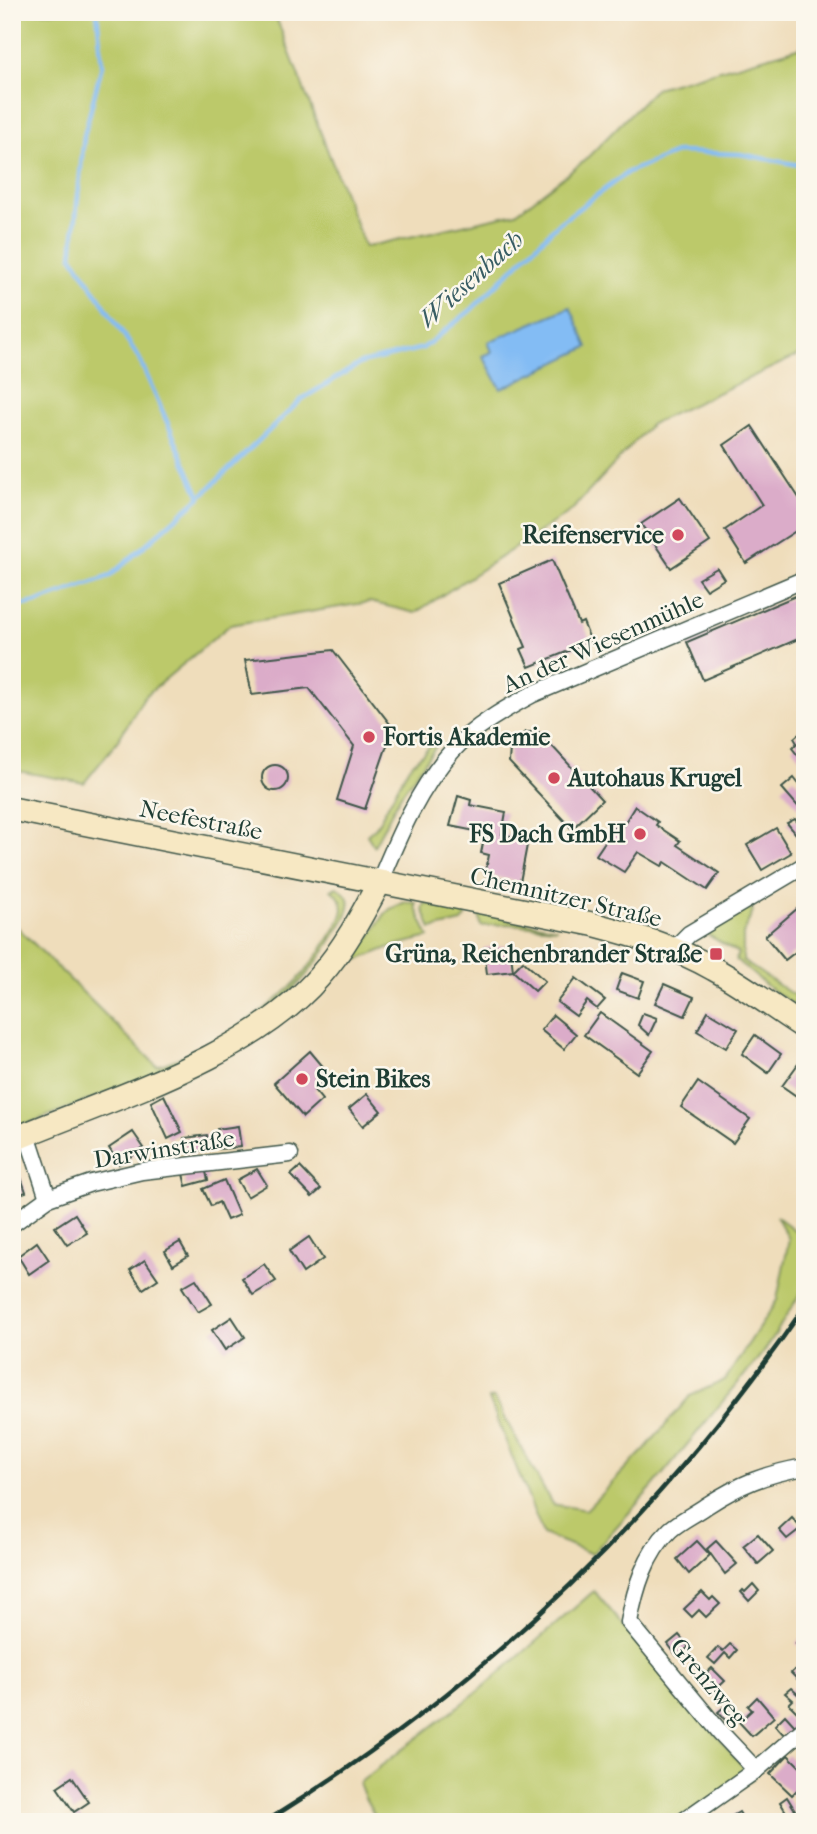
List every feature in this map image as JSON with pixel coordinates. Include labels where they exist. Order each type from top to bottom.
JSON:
[{"type":"main road","name":"Neefestraße","points":[[12,810],[379,883]]},
{"type":"main road","name":"Chemnitzer Straße","points":[[379,883],[630,934],[674,949],[716,970],[805,1028]]},
{"type":"main road","points":[[20,1137],[158,1082],[235,1042],[266,1022],[296,1000],[319,977],[346,940],[379,883]]},
{"type":"street","name":"An der Wiesenmühle","points":[[379,883],[395,845],[427,785],[454,749],[480,726],[533,694],[805,579]]},
{"type":"street","points":[[674,949],[689,934],[805,865]]},
{"type":"street","points":[[20,1137],[48,1198]]},
{"type":"street","name":"Darwinstraße","points":[[12,1224],[48,1198],[91,1183],[142,1171],[290,1154]]},
{"type":"street","name":"Grenzweg","points":[[756,1770],[720,1732],[629,1622],[634,1591],[650,1557],[671,1530],[731,1490],[752,1480],[775,1472],[805,1467]]},
{"type":"street","points":[[682,1822],[756,1770],[805,1728]]},
{"type":"green space","points":[[12,12],[274,12],[365,247],[516,213],[583,162],[656,88],[805,46],[805,352],[651,424],[571,511],[415,613],[370,602],[230,625],[144,697],[117,742],[84,783],[12,770]]},
{"type":"green space","points":[[432,744],[436,746],[400,796],[374,846],[367,835],[376,827],[408,768]]},
{"type":"green space","points":[[337,887],[349,902],[345,919],[308,973],[275,1005],[206,1049],[167,1068],[12,1130],[12,922],[157,1066],[223,1036],[256,1015],[290,987],[315,959],[338,923],[343,906],[331,890]]},
{"type":"green space","points":[[405,902],[416,903],[429,937],[393,946],[353,962],[385,914]]},
{"type":"green space","points":[[425,903],[466,911],[466,917],[462,922],[431,929],[423,909]]},
{"type":"green space","points":[[750,907],[753,911],[743,934],[743,961],[805,1003],[805,1012],[772,990],[736,960],[738,953],[705,933]]},
{"type":"green space","points":[[479,913],[557,928],[507,924],[481,926]]},
{"type":"green space","points":[[776,1216],[805,1238],[805,1286],[766,1349],[653,1486],[592,1554],[543,1534],[489,1399],[494,1398],[552,1504],[586,1510],[645,1449],[690,1396],[725,1380],[777,1300],[789,1239]]},
{"type":"green space","points":[[594,1591],[753,1778],[690,1822],[378,1822],[359,1783],[487,1684]]},
{"type":"water","points":[[570,307],[588,347],[501,389],[483,356],[492,352],[488,342]]},
{"type":"building","points":[[752,426],[805,507],[805,525],[746,563],[725,530],[762,505],[724,445]]},
{"type":"building","points":[[680,498],[710,542],[671,568],[641,524]]},
{"type":"building","points":[[552,560],[579,624],[583,622],[591,642],[529,667],[521,649],[526,647],[499,583]]},
{"type":"building","points":[[717,568],[724,579],[706,590],[698,579]]},
{"type":"building","points":[[805,592],[805,636],[703,680],[687,642]]},
{"type":"building","name":"Fortis Akademie","points":[[333,650],[393,728],[365,809],[337,800],[354,746],[309,688],[252,695],[245,660]]},
{"type":"building","points":[[525,732],[539,732],[602,800],[572,829],[509,762],[510,748]]},
{"type":"building","points":[[801,732],[805,736],[805,754],[800,758],[792,748],[797,743],[794,738]]},
{"type":"building","points":[[275,765],[284,769],[288,778],[284,787],[275,791],[266,787],[262,778],[266,769]]},
{"type":"building","points":[[794,778],[802,788],[805,786],[805,807],[801,810],[782,788]]},
{"type":"building","points":[[458,796],[471,800],[470,805],[506,812],[502,834],[528,840],[520,882],[485,875],[489,855],[481,853],[485,833],[450,826]]},
{"type":"building","name":"FS Dach GmbH","points":[[635,806],[658,822],[656,825],[680,841],[677,845],[719,873],[707,890],[665,862],[662,866],[638,852],[624,872],[596,855],[617,824],[622,827]]},
{"type":"building","points":[[795,819],[798,823],[805,820],[805,836],[800,839],[787,823]]},
{"type":"building","points":[[776,828],[791,853],[762,870],[747,845]]},
{"type":"building","points":[[805,902],[805,958],[798,950],[785,960],[765,936]]},
{"type":"building","points":[[510,945],[513,971],[487,974],[484,948]]},
{"type":"building","points":[[523,961],[545,981],[535,991],[513,971]]},
{"type":"building","points":[[622,973],[644,981],[638,998],[616,990]]},
{"type":"building","points":[[576,978],[605,1000],[597,1009],[587,1001],[576,1016],[557,1002]]},
{"type":"building","points":[[664,984],[694,997],[685,1016],[655,1003]]},
{"type":"building","points":[[708,1011],[738,1029],[726,1048],[697,1031]]},
{"type":"building","points":[[600,1013],[653,1051],[637,1073],[584,1035]]},
{"type":"building","points":[[643,1013],[657,1018],[649,1035],[638,1025]]},
{"type":"building","points":[[553,1015],[576,1034],[564,1049],[541,1030]]},
{"type":"building","points":[[755,1035],[781,1054],[768,1073],[742,1054]]},
{"type":"building","points":[[310,1051],[330,1075],[314,1090],[322,1100],[303,1117],[274,1083]]},
{"type":"building","points":[[798,1064],[805,1068],[805,1102],[782,1086]]},
{"type":"building","points":[[698,1082],[750,1119],[733,1143],[681,1107]]},
{"type":"building","points":[[367,1094],[381,1111],[363,1126],[349,1109]]},
{"type":"building","points":[[164,1095],[182,1132],[168,1139],[151,1102]]},
{"type":"building","points":[[238,1126],[241,1147],[219,1149],[217,1129]]},
{"type":"building","points":[[133,1132],[144,1148],[119,1164],[109,1148]]},
{"type":"building","points":[[207,1135],[209,1150],[185,1153],[184,1138]]},
{"type":"building","points":[[300,1167],[321,1189],[312,1197],[291,1175]]},
{"type":"building","points":[[205,1168],[208,1180],[186,1186],[183,1174]]},
{"type":"building","points":[[18,1169],[26,1192],[12,1197],[12,1171]]},
{"type":"building","points":[[257,1169],[267,1185],[247,1197],[237,1180]]},
{"type":"building","points":[[224,1180],[239,1215],[227,1220],[219,1202],[211,1206],[203,1189]]},
{"type":"building","points":[[75,1214],[87,1233],[67,1245],[55,1227]]},
{"type":"building","points":[[309,1237],[323,1259],[303,1273],[289,1251]]},
{"type":"building","points":[[37,1242],[49,1260],[29,1274],[18,1256]]},
{"type":"building","points":[[180,1242],[188,1256],[173,1265],[165,1251]]},
{"type":"building","points":[[145,1260],[158,1279],[143,1289],[130,1270]]},
{"type":"building","points":[[264,1264],[276,1281],[253,1295],[242,1278]]},
{"type":"building","points":[[196,1279],[212,1304],[198,1312],[182,1287]]},
{"type":"building","points":[[232,1317],[245,1337],[225,1350],[212,1330]]},
{"type":"building","points":[[792,1518],[801,1528],[787,1539],[779,1530]]},
{"type":"building","points":[[758,1534],[773,1551],[758,1564],[743,1546]]},
{"type":"building","points":[[697,1541],[710,1555],[689,1574],[677,1559]]},
{"type":"building","points":[[716,1541],[737,1564],[725,1574],[707,1549]]},
{"type":"building","points":[[753,1584],[759,1591],[749,1601],[741,1592],[745,1592]]},
{"type":"building","points":[[702,1592],[710,1600],[713,1597],[720,1604],[706,1617],[699,1610],[692,1617],[684,1609]]},
{"type":"building","points":[[679,1635],[689,1647],[677,1656],[668,1644]]},
{"type":"building","points":[[803,1636],[805,1647],[803,1649],[796,1643]]},
{"type":"building","points":[[730,1644],[737,1650],[730,1658],[725,1653],[715,1664],[708,1658],[718,1647],[723,1651]]},
{"type":"building","points":[[805,1660],[805,1687],[791,1673]]},
{"type":"building","points":[[712,1668],[725,1681],[712,1693],[699,1680]]},
{"type":"building","points":[[791,1688],[805,1701],[805,1708],[799,1714],[789,1704],[793,1700],[785,1693]]},
{"type":"building","points":[[757,1697],[774,1717],[752,1736],[739,1722],[752,1710],[748,1706]]},
{"type":"building","points":[[724,1707],[732,1716],[726,1721],[718,1712]]},
{"type":"building","points":[[785,1715],[795,1726],[785,1736],[775,1725]]},
{"type":"building","points":[[788,1755],[805,1772],[805,1782],[792,1795],[770,1774]]},
{"type":"building","points":[[72,1777],[89,1802],[74,1812],[57,1787]]},
{"type":"building","points":[[787,1797],[795,1810],[788,1815],[780,1802]]},
{"type":"building","points":[[739,1812],[745,1822],[722,1822]]},
{"type":"building","points":[[79,1815],[83,1822],[68,1822]]},
{"type":"waterway","points":[[97,12],[102,65],[84,136],[72,256],[139,358],[200,497]]},
{"type":"waterway","name":"Wiesenbach","points":[[12,608],[110,576],[200,497],[302,399],[361,363],[423,348],[471,310],[559,223],[628,172],[678,152],[740,154],[805,166]]},
{"type":"railway","points":[[265,1822],[420,1715],[493,1655],[562,1592],[628,1526],[691,1456],[750,1383],[805,1306]]},
{"type":"place","name":"Reifenservice","points":[[678,535]]},
{"type":"place","name":"Fortis Akademie","points":[[369,737]]},
{"type":"place","name":"Autohaus Krugel","points":[[554,778]]},
{"type":"place","name":"FS Dach GmbH","points":[[640,834]]},
{"type":"place","name":"Grüna, Reichenbrander Straße","points":[[716,954]]},
{"type":"place","name":"Stein Bikes","points":[[302,1079]]}]
